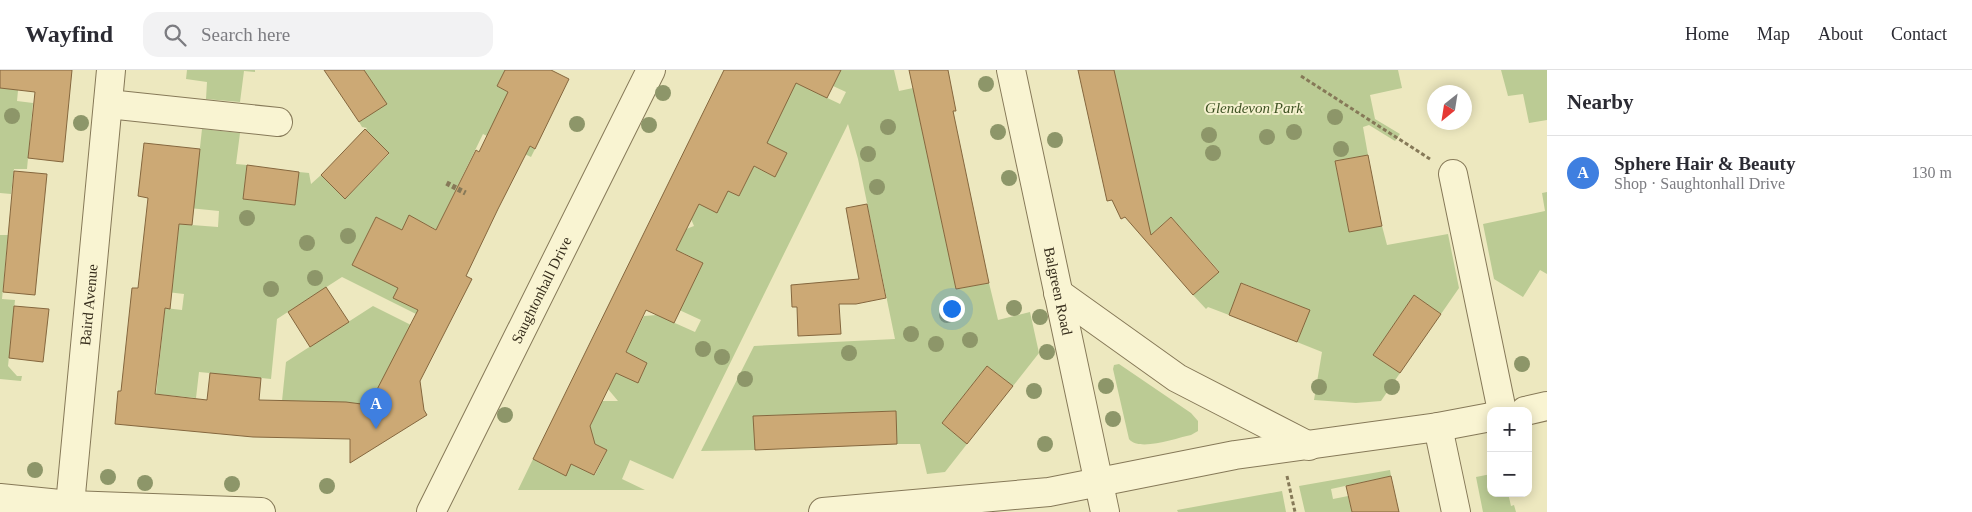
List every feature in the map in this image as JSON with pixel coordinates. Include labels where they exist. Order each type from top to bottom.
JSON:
[{"type":"street","name":"Baird Avenue","points":[[70,505],[111,70]]},
{"type":"street","name":"Saughtonhall Drive","points":[[431,512],[651,70]]},
{"type":"street","name":"Balgreen Road","points":[[1011,70],[1105,512]]},
{"type":"street","points":[[108,104],[278,122]]},
{"type":"street","points":[[1453,174],[1501,407]]},
{"type":"street","points":[[1058,293],[1177,378],[1309,446]]},
{"type":"street","points":[[1532,409],[1547,406]]},
{"type":"street","points":[[823,512],[1008,497],[1077,487],[1099,481],[1235,455],[1309,446],[1487,419]]},
{"type":"street","points":[[1438,427],[1456,512]]},
{"type":"street","points":[[0,498],[70,505],[261,512]]},
{"type":"path","points":[[1301,76],[1453,174]]},
{"type":"path","points":[[446,183],[465,193]]},
{"type":"path","points":[[1281,449],[1295,512]]},
{"type":"green space","points":[[0,70],[20,70],[17,101],[33,103],[27,169],[14,169],[11,194],[0,193]]},
{"type":"green space","points":[[187,70],[255,70],[255,72],[244,71],[240,102],[206,99],[207,82],[186,79]]},
{"type":"green space","points":[[364,70],[505,70],[497,86],[511,94],[491,127],[535,149],[531,157],[483,134],[438,226],[439,231],[410,216],[402,230],[376,217],[352,265],[373,275],[384,253],[410,266],[394,298],[448,325],[446,329],[342,277],[277,319],[271,379],[199,372],[196,398],[156,394],[165,308],[182,310],[184,294],[167,292],[173,282],[179,224],[218,227],[219,211],[179,207],[194,202],[202,129],[240,133],[236,164],[247,165],[243,199],[295,205],[299,172],[309,173],[311,184],[321,175],[345,199],[389,154],[378,142],[358,137],[367,128],[362,127],[359,122],[386,104]]},
{"type":"green space","points":[[769,70],[840,104],[846,92],[833,86],[839,74],[832,70],[894,70],[899,91],[913,88],[956,289],[989,283],[998,320],[1030,312],[1039,353],[1013,386],[987,366],[942,423],[967,444],[945,472],[927,474],[920,444],[897,444],[895,411],[754,416],[755,450],[701,451],[754,346],[895,339],[858,159],[848,124],[673,479],[630,460],[622,479],[645,490],[518,490],[533,459],[565,475],[571,464],[595,475],[607,450],[584,438],[602,401],[618,401],[608,389],[619,366],[638,382],[647,363],[626,352],[644,316],[657,315],[695,332],[701,320],[675,308],[686,298],[703,263],[683,253],[673,255],[686,229],[694,226],[691,219],[703,196],[728,191],[739,196],[747,180],[724,151],[775,177],[787,153],[737,128]]},
{"type":"green space","name":"Glendevon Park","points":[[1114,70],[1398,70],[1402,88],[1370,95],[1375,119],[1400,134],[1395,141],[1369,125],[1363,127],[1368,155],[1335,161],[1349,232],[1382,226],[1387,245],[1448,234],[1459,288],[1441,314],[1414,295],[1373,355],[1400,373],[1381,401],[1356,403],[1314,400],[1322,352],[1297,342],[1309,310],[1242,283],[1229,315],[1208,307],[1206,309],[1193,295],[1219,271],[1171,217],[1145,240],[1125,217],[1142,209],[1137,197],[1115,207],[1112,200]]},
{"type":"green space","points":[[1501,70],[1547,70],[1547,120],[1529,123],[1523,94],[1508,96]]},
{"type":"green space","points":[[1547,192],[1547,274],[1540,270],[1523,297],[1494,279],[1483,224],[1545,211],[1542,193]]},
{"type":"green space","points":[[0,235],[8,235],[2,299],[15,300],[8,366],[17,376],[22,376],[21,381],[0,379]]},
{"type":"green space","points":[[373,306],[411,325],[394,394],[351,421],[351,403],[282,401],[286,362]]},
{"type":"green space","points":[[1119,364],[1191,413],[1198,421],[1198,431],[1191,435],[1149,444],[1134,443],[1129,439],[1113,369],[1114,365]]},
{"type":"green space","points":[[1390,470],[1391,476],[1331,489],[1333,499],[1348,496],[1352,512],[1305,512],[1299,486]]},
{"type":"green space","points":[[1487,475],[1487,497],[1509,497],[1511,506],[1514,505],[1516,512],[1483,512],[1476,477]]},
{"type":"green space","points":[[1282,491],[1286,512],[1178,512],[1177,510]]},
{"type":"building","points":[[0,70],[72,70],[63,162],[28,158],[35,92],[0,88]]},
{"type":"building","points":[[324,70],[364,70],[387,104],[359,122]]},
{"type":"building","points":[[505,70],[551,70],[569,79],[535,149],[530,146],[498,209],[466,276],[472,279],[420,381],[424,410],[427,415],[350,463],[350,439],[253,437],[115,424],[118,391],[121,391],[132,288],[138,288],[148,198],[138,196],[144,143],[200,149],[192,225],[179,224],[170,309],[165,308],[155,394],[207,400],[210,373],[261,378],[259,400],[346,402],[369,405],[418,310],[393,298],[398,288],[352,265],[376,217],[402,230],[409,215],[436,230],[476,150],[479,152],[508,92],[497,86]]},
{"type":"building","points":[[724,70],[841,70],[827,98],[796,83],[767,143],[787,153],[775,177],[754,166],[739,196],[728,191],[717,213],[699,204],[676,250],[703,263],[674,323],[646,310],[626,352],[647,363],[638,383],[616,373],[590,426],[595,444],[607,450],[594,475],[571,464],[566,476],[533,459]]},
{"type":"building","points":[[909,70],[948,70],[956,111],[953,111],[989,283],[956,289]]},
{"type":"building","points":[[1078,70],[1114,70],[1151,235],[1171,217],[1219,272],[1193,295],[1125,217],[1121,219],[1112,200],[1107,201]]},
{"type":"building","points":[[365,129],[389,153],[345,199],[321,175]]},
{"type":"building","points":[[1368,155],[1382,226],[1349,232],[1335,161]]},
{"type":"building","points":[[247,165],[299,172],[295,205],[243,199]]},
{"type":"building","points":[[14,171],[47,174],[35,295],[3,292]]},
{"type":"building","points":[[867,204],[886,298],[856,304],[839,304],[841,334],[798,336],[797,307],[792,307],[791,285],[859,279],[846,208]]},
{"type":"building","points":[[1241,283],[1310,310],[1297,342],[1229,315]]},
{"type":"building","points":[[326,287],[349,322],[310,347],[288,312]]},
{"type":"building","points":[[1414,295],[1441,314],[1400,373],[1373,355]]},
{"type":"building","points":[[14,306],[49,309],[43,362],[9,358]]},
{"type":"building","points":[[987,366],[1013,386],[967,444],[942,423]]},
{"type":"building","points":[[896,411],[897,444],[755,450],[753,416]]},
{"type":"building","points":[[1391,476],[1399,512],[1352,512],[1346,486]]},
{"type":"place","name":"Sphere Hair & Beauty","points":[[376,429]]}]
